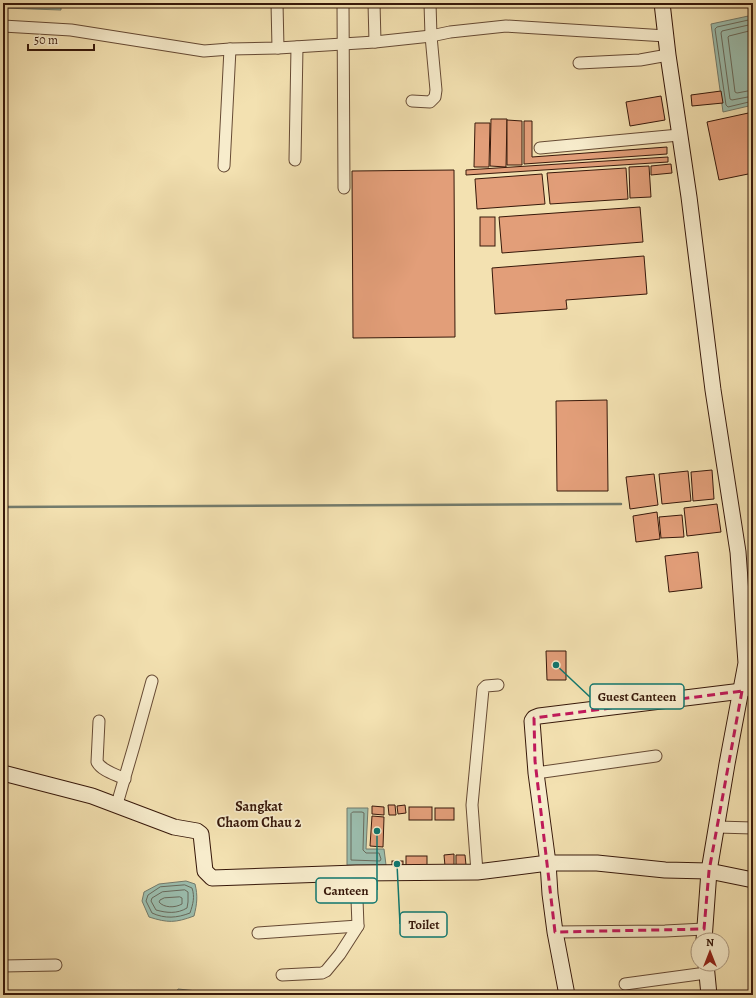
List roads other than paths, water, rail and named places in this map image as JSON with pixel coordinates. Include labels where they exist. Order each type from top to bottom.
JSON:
[{"type":"street","points":[[277,3],[278,48]]},
{"type":"street","points":[[343,3],[344,188]]},
{"type":"street","points":[[374,3],[375,42]]},
{"type":"street","points":[[412,101],[430,102],[435,97],[436,90],[431,36],[430,3]]},
{"type":"street","points":[[662,3],[713,390],[738,552],[747,598],[749,656],[746,663],[742,691],[727,764],[709,871],[704,932]]},
{"type":"street","points":[[3,26],[71,30],[204,51],[375,42],[506,26],[666,36]]},
{"type":"street","points":[[295,160],[297,47]]},
{"type":"street","points":[[224,166],[230,49]]},
{"type":"street","points":[[579,63],[640,60],[668,55]]},
{"type":"street","points":[[540,148],[679,135]]},
{"type":"street","points":[[117,804],[152,681]]},
{"type":"street","points":[[477,872],[472,805],[481,703],[484,687],[498,685]]},
{"type":"street","points":[[566,995],[550,894],[548,863],[536,773],[532,721],[534,718],[539,716],[742,691]]},
{"type":"street","points":[[99,721],[97,762],[105,770],[125,779]]},
{"type":"street","points":[[536,773],[656,756]]},
{"type":"street","points":[[3,773],[92,796],[117,804],[174,827],[197,831],[200,834],[206,871],[212,878],[356,873],[477,872],[548,863],[597,863],[665,870],[709,871],[753,880]]},
{"type":"street","points":[[717,827],[753,828]]},
{"type":"street","points":[[282,975],[322,973],[326,971],[340,954],[358,926],[356,873]]},
{"type":"street","points":[[258,933],[358,926]]},
{"type":"street","points":[[555,932],[665,931],[690,934]]},
{"type":"street","points":[[3,966],[56,965]]},
{"type":"street","points":[[625,984],[690,972]]},
{"type":"street","points":[[706,972],[709,995]]},
{"type":"water","points":[[3,3],[61,3],[61,10],[3,8]]},
{"type":"water","points":[[753,15],[753,105],[723,112],[711,24]]},
{"type":"water","points":[[347,808],[368,808],[366,849],[384,849],[386,865],[347,865]]},
{"type":"water","points":[[186,881],[195,884],[197,892],[194,916],[182,920],[172,921],[149,917],[142,901],[144,892],[159,884]]},
{"type":"water","points":[[178,989],[207,992],[222,995],[175,995]]},
{"type":"waterway","points":[[3,507],[621,504]]},
{"type":"place","name":"Guest Canteen","points":[[556,665]]},
{"type":"place","name":"Canteen","points":[[377,831]]},
{"type":"place","name":"Toilet","points":[[397,864]]},
{"type":"district","name":"Sangkat Chaom Chau 2","points":[[259,814]]}]
